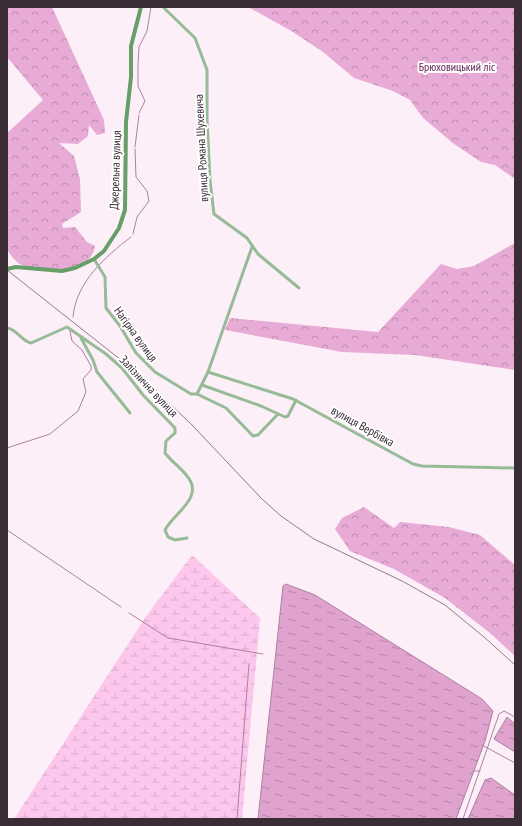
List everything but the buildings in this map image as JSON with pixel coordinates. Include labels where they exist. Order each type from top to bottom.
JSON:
[{"type":"street","name":"Джерельна вулиця","points":[[7,269],[16,267],[67,271],[95,261],[113,239],[125,210],[125,147],[131,77],[131,46],[141,7]]},
{"type":"street","name":"вулиця Романа Шухевича","points":[[163,7],[195,38],[207,70],[207,119],[210,188],[214,214],[247,238],[261,257],[299,288]]},
{"type":"street","points":[[196,394],[208,372],[252,246]]},
{"type":"street","name":"Нагірна вулиця","points":[[95,261],[105,277],[106,308],[120,326],[142,361],[154,372],[191,394],[196,394],[231,411],[255,436],[278,414]]},
{"type":"street","name":"Залізнична вулиця","points":[[7,328],[15,330],[22,338],[31,343],[67,327],[72,329],[81,338],[106,354],[122,368],[143,395],[175,428],[175,433],[166,441],[164,445],[165,454],[188,476],[194,488],[192,496],[165,530],[168,537],[175,540],[187,538]]},
{"type":"street","name":"Залізнична вулиця","points":[[81,338],[93,360],[97,372],[130,413]]},
{"type":"street","name":"вулиця Вербівка","points":[[208,372],[296,400],[413,464],[422,466],[515,468]]},
{"type":"street","points":[[202,385],[285,417],[288,416],[296,400]]},
{"type":"green space","points":[[7,7],[52,7],[104,120],[105,133],[97,135],[89,125],[88,136],[78,144],[59,143],[74,156],[80,179],[81,212],[62,224],[63,228],[75,227],[87,242],[95,246],[92,255],[85,262],[75,267],[53,270],[31,268],[18,263],[7,250],[7,133],[43,100],[7,57]]},
{"type":"green space","name":"Брюховицький ліс","points":[[248,7],[515,7],[515,179],[495,165],[481,162],[454,144],[423,118],[410,100],[393,91],[354,78],[323,52],[293,32]]},
{"type":"green space","points":[[515,243],[515,370],[415,355],[342,352],[225,330],[230,318],[378,332],[441,264],[457,269],[474,266]]},
{"type":"green space","points":[[364,507],[394,528],[400,522],[449,527],[480,535],[515,565],[515,656],[490,633],[445,598],[394,569],[350,551],[335,529],[342,518]]},
{"type":"green space","points":[[192,555],[260,618],[242,819],[14,819],[147,615]]},
{"type":"water","points":[[286,584],[315,595],[482,699],[493,711],[485,741],[456,819],[258,819],[283,586]]},
{"type":"water","points":[[507,717],[515,724],[515,752],[494,739]]},
{"type":"water","points":[[491,778],[515,795],[515,819],[468,819],[485,780]]},
{"type":"waterway","points":[[139,113],[145,101],[138,86],[139,47],[147,31],[151,7]]},
{"type":"waterway","points":[[135,147],[139,115]]},
{"type":"waterway","points":[[133,234],[137,217],[149,201],[147,191],[136,177],[135,149]]},
{"type":"waterway","points":[[73,317],[75,304],[93,271],[111,253],[131,237]]},
{"type":"waterway","points":[[7,448],[50,434],[78,411],[86,392],[83,379],[91,370],[91,366],[82,350],[72,341],[70,331]]},
{"type":"waterway","points":[[7,530],[121,607]]},
{"type":"waterway","points":[[129,613],[168,638],[263,654]]},
{"type":"waterway","points":[[237,819],[249,664]]},
{"type":"waterway","points":[[463,819],[499,714],[504,711],[515,717]]},
{"type":"waterway","points":[[482,745],[515,763]]},
{"type":"waterway","points":[[474,771],[480,771]]},
{"type":"railway","points":[[7,270],[140,375],[193,426],[261,498],[281,516],[314,539],[402,581],[445,605],[515,665]]}]
